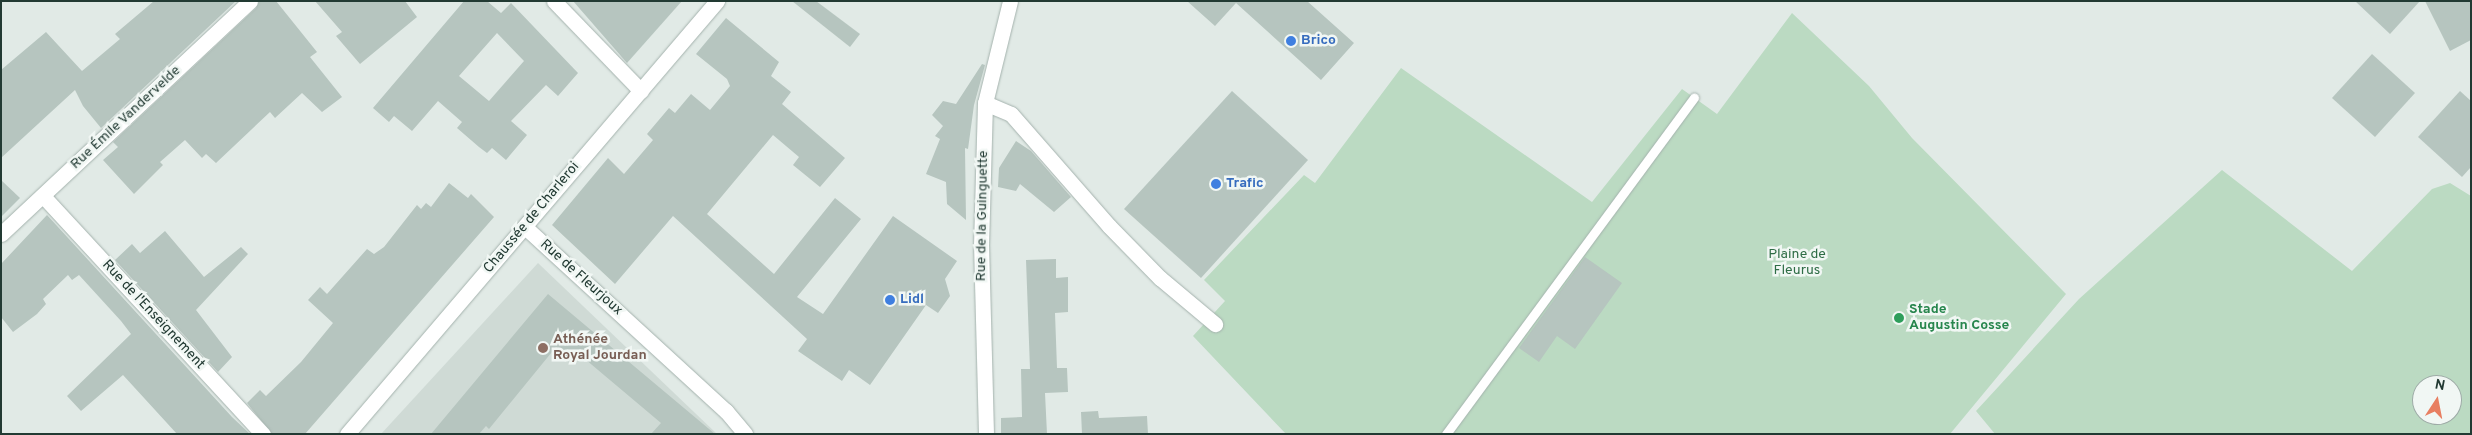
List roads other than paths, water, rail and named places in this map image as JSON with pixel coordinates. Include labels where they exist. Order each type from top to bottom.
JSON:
[{"type":"street","name":"Rue Émile Vandervelde","points":[[1,234],[44,197],[250,1]]},
{"type":"street","points":[[554,1],[640,91]]},
{"type":"street","name":"Chaussée de Charleroi","points":[[347,434],[717,1]]},
{"type":"street","name":"Rue de la Guinguette","points":[[986,434],[981,246],[985,103],[1010,1]]},
{"type":"street","points":[[985,103],[1012,114],[1109,226],[1160,278],[1215,324]]},
{"type":"street","name":"Rue de l'Enseignement","points":[[44,197],[263,434]]},
{"type":"street","name":"Rue de Fleurjoux","points":[[525,227],[726,411],[745,434]]},
{"type":"lane","points":[[1446,434],[1694,98]]},
{"type":"place","name":"Brico","points":[[1291,41]]},
{"type":"place","name":"Trafic","points":[[1216,184]]},
{"type":"place","name":"Lidl","points":[[890,300]]},
{"type":"place","name":"Stade Augustin Cosse","points":[[1899,318]]},
{"type":"place","name":"Athénée Royal Jourdan","points":[[543,348]]},
{"type":"park label","name":"Plaine de Fleurus","points":[[1797,264]]}]
